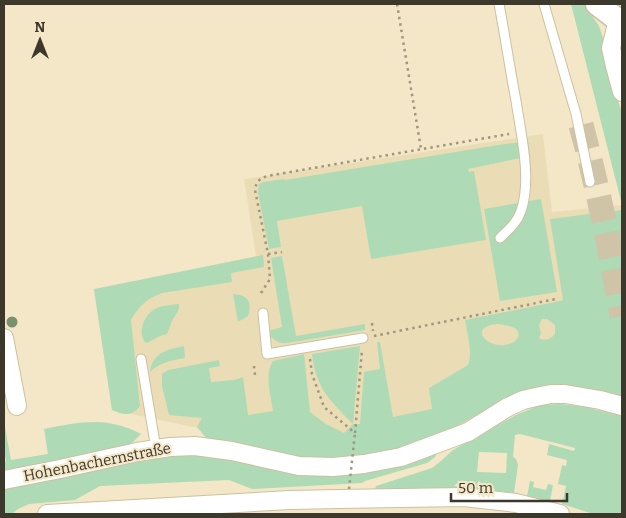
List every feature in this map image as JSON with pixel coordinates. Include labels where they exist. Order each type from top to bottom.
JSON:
[{"type":"street","points":[[597,4],[620,22],[612,48],[622,92]]},
{"type":"street","points":[[4,338],[17,406]]},
{"type":"street","name":"Hohenbachernstraße","points":[[4,480],[138,452],[195,446],[232,450],[299,466],[333,467],[364,464],[401,457],[468,432],[522,400],[551,394],[566,394],[622,406]]},
{"type":"street","points":[[47,514],[241,508],[342,501],[464,497],[516,503],[560,514]]},
{"type":"lane","points":[[499,4],[525,170],[522,209],[516,222],[500,238]]},
{"type":"lane","points":[[544,4],[576,114],[590,182]]},
{"type":"lane","points":[[263,313],[267,354],[363,338]]},
{"type":"lane","points":[[141,359],[156,449]]},
{"type":"path","points":[[397,4],[421,149]]},
{"type":"path","points":[[261,293],[270,279],[268,254],[256,190],[256,183],[259,179],[267,176],[520,132]]},
{"type":"path","points":[[268,254],[282,252]]},
{"type":"path","points":[[342,501],[355,433],[363,338],[556,299]]},
{"type":"path","points":[[308,348],[312,374],[324,407],[355,433]]},
{"type":"path","points":[[254,366],[255,375]]},
{"type":"shaded area","points":[[543,134],[552,212],[622,205],[622,373],[576,367],[359,443],[241,437],[112,410],[94,290],[256,256],[244,179]]},
{"type":"green space","points":[[571,4],[584,4],[599,26],[603,38],[605,61],[622,113],[622,205]]},
{"type":"green space","points":[[528,141],[530,156],[468,169],[469,172],[474,171],[486,240],[371,259],[362,206],[277,221],[281,247],[269,249],[258,193],[259,184],[263,182]]},
{"type":"green space","points":[[541,199],[557,292],[500,301],[484,209]]},
{"type":"green space","points":[[622,210],[622,398],[537,389],[523,391],[510,396],[446,432],[409,446],[347,460],[301,458],[207,439],[197,427],[202,418],[169,415],[162,386],[162,374],[168,370],[219,360],[220,366],[209,368],[211,382],[234,380],[243,377],[248,415],[273,411],[269,372],[273,361],[304,354],[310,412],[326,424],[344,433],[353,424],[360,424],[364,372],[380,369],[377,342],[380,342],[393,417],[432,409],[429,388],[468,365],[470,349],[465,320],[563,300],[550,219]],"holes":[[[542,319],[547,319],[555,325],[555,334],[551,338],[539,338],[541,333],[539,325]],[[497,324],[515,328],[519,333],[517,339],[512,343],[504,345],[496,345],[489,342],[484,338],[483,330],[488,326]]]},
{"type":"green space","points":[[263,255],[264,267],[231,273],[232,282],[162,293],[141,306],[131,320],[140,406],[134,412],[127,414],[112,410],[94,289]]},
{"type":"green space","points":[[282,256],[296,336],[365,324],[365,330],[287,343],[281,343],[273,339],[268,331],[282,327],[271,258]]},
{"type":"green space","points":[[233,294],[246,298],[250,307],[248,316],[238,322]]},
{"type":"green space","points":[[179,304],[179,309],[167,334],[147,343],[144,341],[142,328],[148,315],[160,307]]},
{"type":"green space","points":[[184,346],[185,358],[162,364],[150,372],[157,356]]},
{"type":"green space","points":[[360,346],[353,424],[331,401],[322,388],[315,372],[312,354]]},
{"type":"green space","points":[[561,404],[585,407],[622,416],[622,514],[593,514],[562,504],[566,486],[558,484],[562,465],[566,466],[567,460],[547,455],[549,444],[574,451],[575,448],[520,434],[515,435],[513,457],[518,465],[514,493],[484,490],[375,489],[376,486],[432,468],[453,450],[516,415],[540,405]],"holes":[[[479,452],[507,453],[506,473],[477,472]]]},
{"type":"green space","points":[[4,421],[11,460],[48,454],[44,429],[93,422],[128,428],[141,434],[132,443],[117,449],[4,475],[4,462],[6,461]]},
{"type":"green space","points":[[438,452],[427,463],[362,483],[252,489],[229,480],[100,486],[75,500],[29,504],[12,514],[4,514],[4,486],[180,453],[232,459],[264,468],[292,471]]},
{"type":"green space","points":[[530,481],[534,482],[533,487],[546,490],[548,484],[553,485],[550,501],[527,496]]},
{"type":"tunnel","points":[[581,125],[604,220],[622,316]]}]
